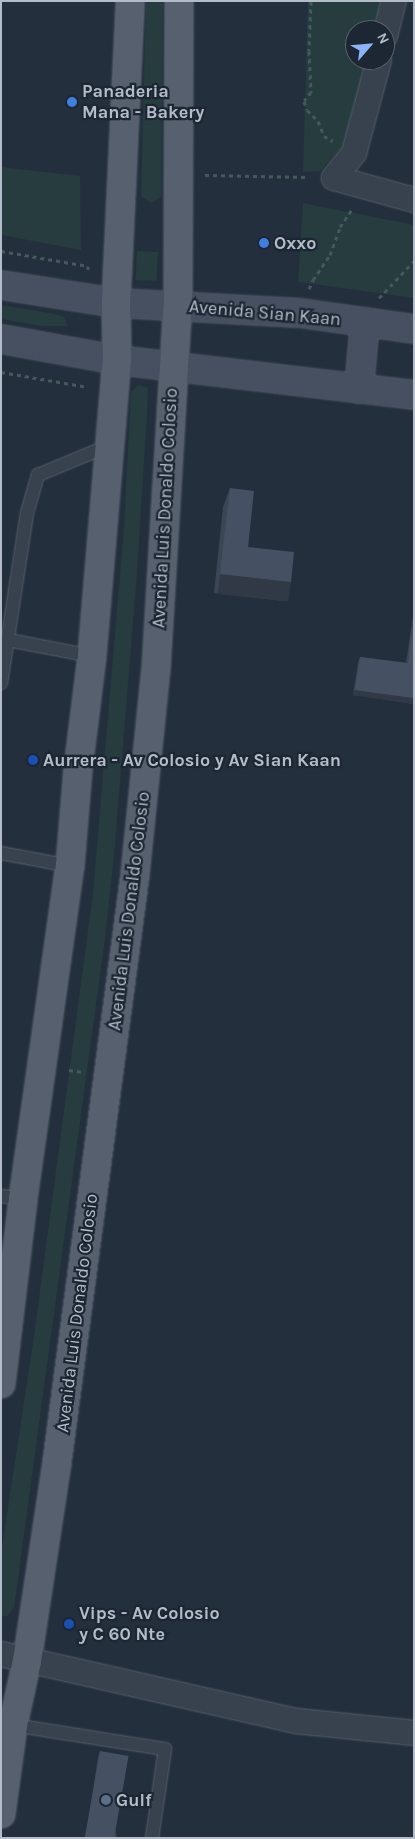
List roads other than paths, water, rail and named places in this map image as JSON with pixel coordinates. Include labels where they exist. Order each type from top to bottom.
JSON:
[{"type":"main road","points":[[1,1384],[12,1197],[70,866],[78,769],[92,656],[108,446],[117,360],[116,302],[130,1]]},
{"type":"main road","name":"Avenida Luis Donaldo Colosio","points":[[1,1814],[14,1657],[57,1462],[136,865],[156,670],[178,306],[179,1]]},
{"type":"main road","name":"Avenida Sian Kaan","points":[[1,285],[116,302],[300,313],[414,329]]},
{"type":"main road","points":[[358,388],[365,322]]},
{"type":"main road","points":[[1,339],[117,360],[414,395]]},
{"type":"street","points":[[389,20],[394,1]]},
{"type":"street","points":[[376,70],[354,154],[334,178],[414,200]]},
{"type":"street","points":[[14,1657],[296,1721],[414,1733]]},
{"type":"lane","points":[[1,683],[27,513],[38,475],[108,446]]},
{"type":"lane","points":[[8,640],[92,656]]},
{"type":"lane","points":[[1,854],[70,866]]},
{"type":"lane","points":[[7,1724],[165,1749],[152,1838]]},
{"type":"place","name":"Panaderia Mana - Bakery","points":[[72,102]]},
{"type":"place","name":"Oxxo","points":[[264,243]]},
{"type":"place","name":"Aurrera - Av Colosio y Av Sian Kaan","points":[[33,760]]},
{"type":"place","name":"Vips - Av Colosio y C 60 Nte","points":[[69,1624]]},
{"type":"place","name":"Gulf","points":[[106,1800]]}]
